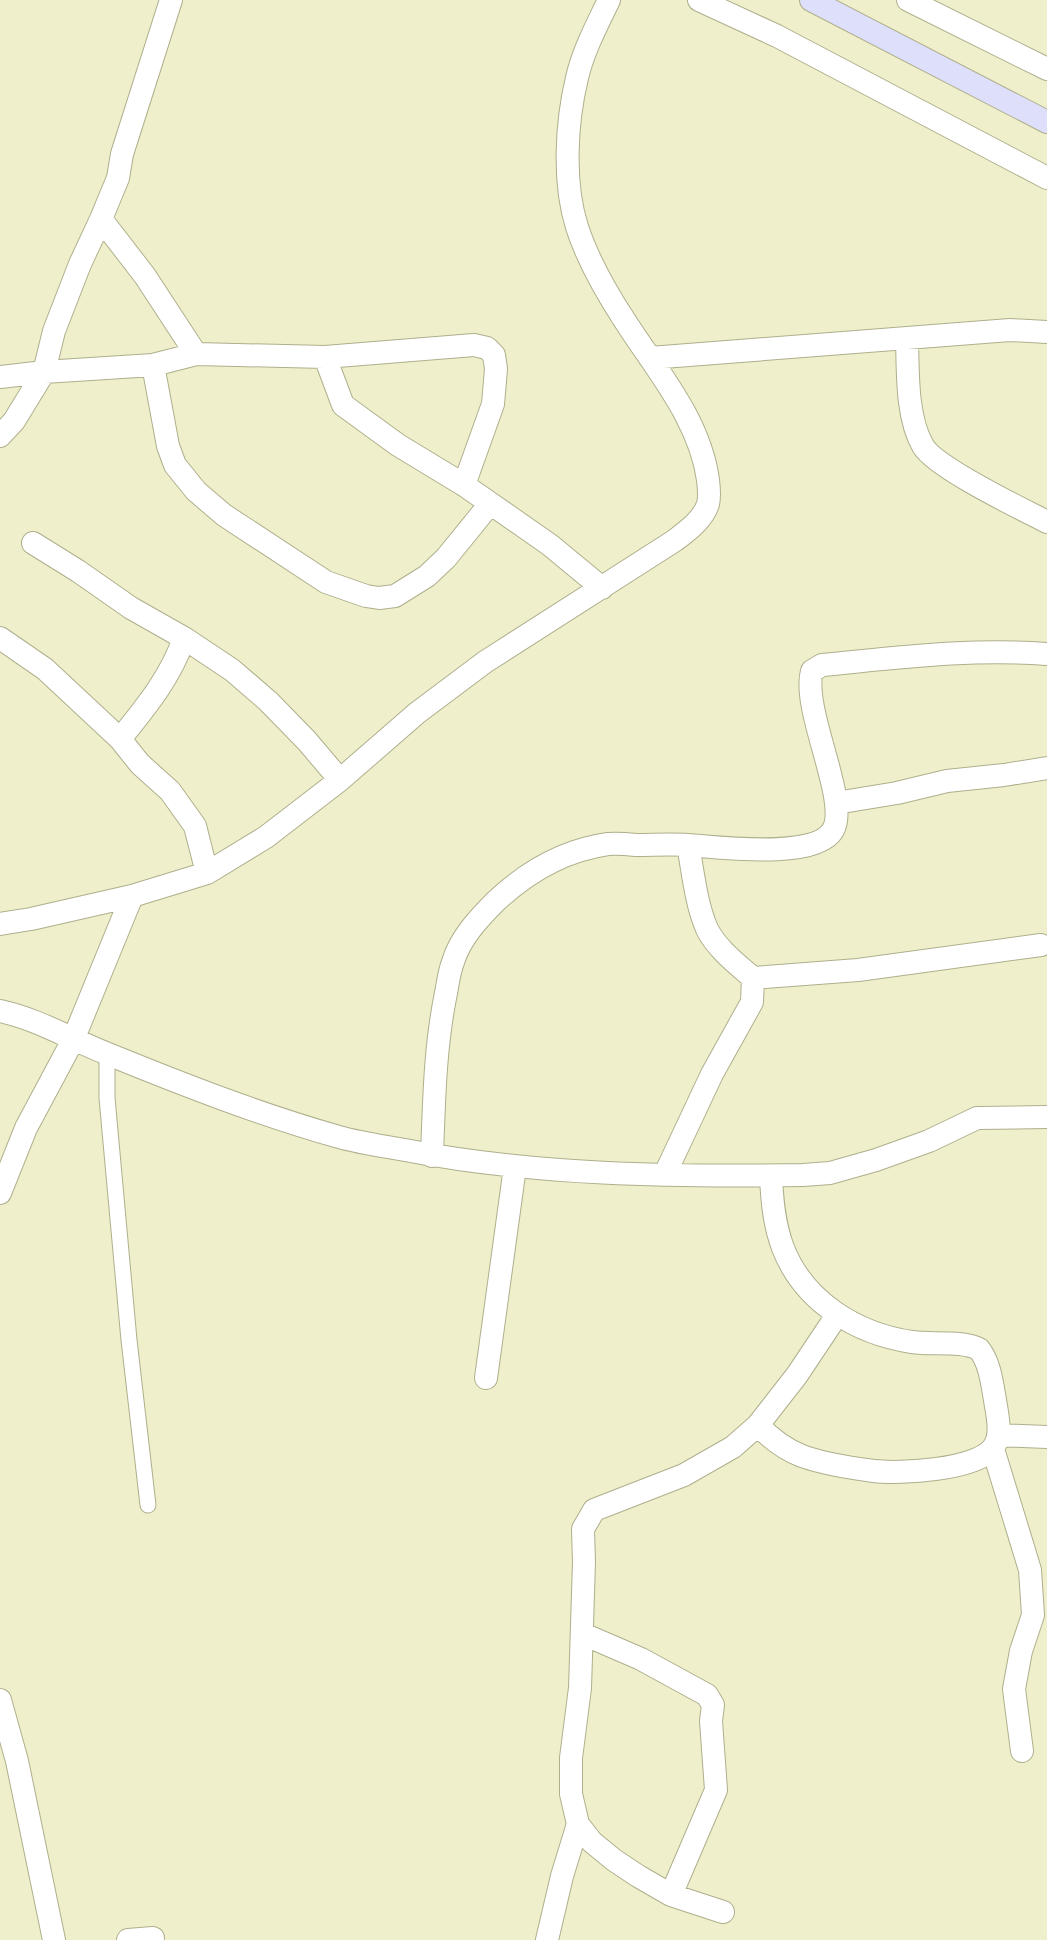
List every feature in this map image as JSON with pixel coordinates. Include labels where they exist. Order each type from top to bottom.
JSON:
[{"type":"main road","points":[[811,0],[1047,122]]},
{"type":"street","points":[[0,436],[14,421],[44,372],[54,331],[80,264],[102,219],[118,178],[122,154],[171,0]]},
{"type":"street","points":[[0,924],[31,919],[132,896],[207,873],[266,837],[340,780],[417,713],[485,662],[602,588],[690,529],[704,512],[708,505],[710,494],[705,460],[700,444],[690,424],[650,358],[625,322],[591,262],[577,227],[570,197],[568,152],[577,78],[587,47],[609,0]]},
{"type":"street","points":[[699,0],[777,36],[1047,178]]},
{"type":"street","points":[[908,0],[1047,69]]},
{"type":"street","points":[[102,219],[145,276],[196,354]]},
{"type":"street","points":[[650,358],[1010,330],[1047,332]]},
{"type":"street","points":[[907,338],[908,378],[911,407],[917,431],[923,446],[936,459],[972,482],[1047,522]]},
{"type":"street","points":[[0,377],[44,372],[153,365],[196,354],[325,357],[474,345],[486,348],[494,355],[496,369],[493,404],[464,486]]},
{"type":"street","points":[[325,357],[343,405],[398,445],[464,486],[489,505],[550,545],[602,588]]},
{"type":"street","points":[[153,365],[168,446],[175,465],[196,491],[224,515],[326,582],[366,596],[379,598],[395,596],[427,576],[446,558],[489,505]]},
{"type":"street","points":[[34,543],[78,571],[131,608],[184,638],[232,670],[268,701],[307,741],[340,780]]},
{"type":"street","points":[[120,739],[165,679],[177,659],[184,638]]},
{"type":"street","points":[[1,641],[46,669],[120,739],[140,764],[170,791],[195,826],[207,873]]},
{"type":"street","points":[[432,1156],[435,1081],[441,1017],[453,961],[465,936],[485,912],[514,884],[545,864],[579,851],[609,844],[688,845],[767,849],[800,847],[816,844],[828,837],[833,831],[837,818],[836,804],[813,706],[809,680],[812,671],[822,665],[898,658],[1019,652],[1047,654]]},
{"type":"street","points":[[836,804],[898,793],[947,781],[1004,775],[1047,768]]},
{"type":"street","points":[[688,845],[699,903],[708,929],[722,950],[753,978],[858,970],[1041,945]]},
{"type":"street","points":[[0,1193],[26,1128],[73,1040],[132,896]]},
{"type":"street","points":[[665,1174],[712,1074],[752,1002],[753,978]]},
{"type":"street","points":[[0,1011],[22,1016],[107,1054],[263,1113],[341,1138],[432,1156],[515,1167],[665,1174],[771,1176],[830,1173],[856,1166],[929,1141],[977,1118],[1047,1117]]},
{"type":"street","points":[[486,1378],[515,1167]]},
{"type":"street","points":[[771,1176],[776,1222],[783,1248],[806,1287],[819,1300],[837,1315],[885,1337],[912,1342],[965,1345],[979,1348],[986,1359],[992,1381],[997,1416],[995,1442],[1030,1570],[1033,1615],[1022,1651],[1014,1689],[1022,1751]]},
{"type":"street","points":[[722,1912],[671,1894],[614,1860],[592,1842],[578,1824],[571,1794],[571,1758],[580,1688],[583,1634],[583,1529],[594,1510],[684,1475],[733,1447],[758,1425],[797,1375],[837,1315]]},
{"type":"street","points":[[758,1425],[769,1437],[782,1446],[803,1456],[875,1471],[915,1472],[958,1465],[973,1461],[995,1442],[1047,1437]]},
{"type":"street","points":[[583,1634],[641,1659],[707,1695],[713,1705],[711,1720],[716,1790],[671,1894]]},
{"type":"street","points":[[0,1700],[17,1761],[54,1940]]},
{"type":"street","points":[[547,1940],[562,1876],[578,1824]]},
{"type":"street","points":[[128,1940],[153,1938]]},
{"type":"lane","points":[[107,1054],[107,1098],[109,1122],[129,1340],[148,1505]]}]
